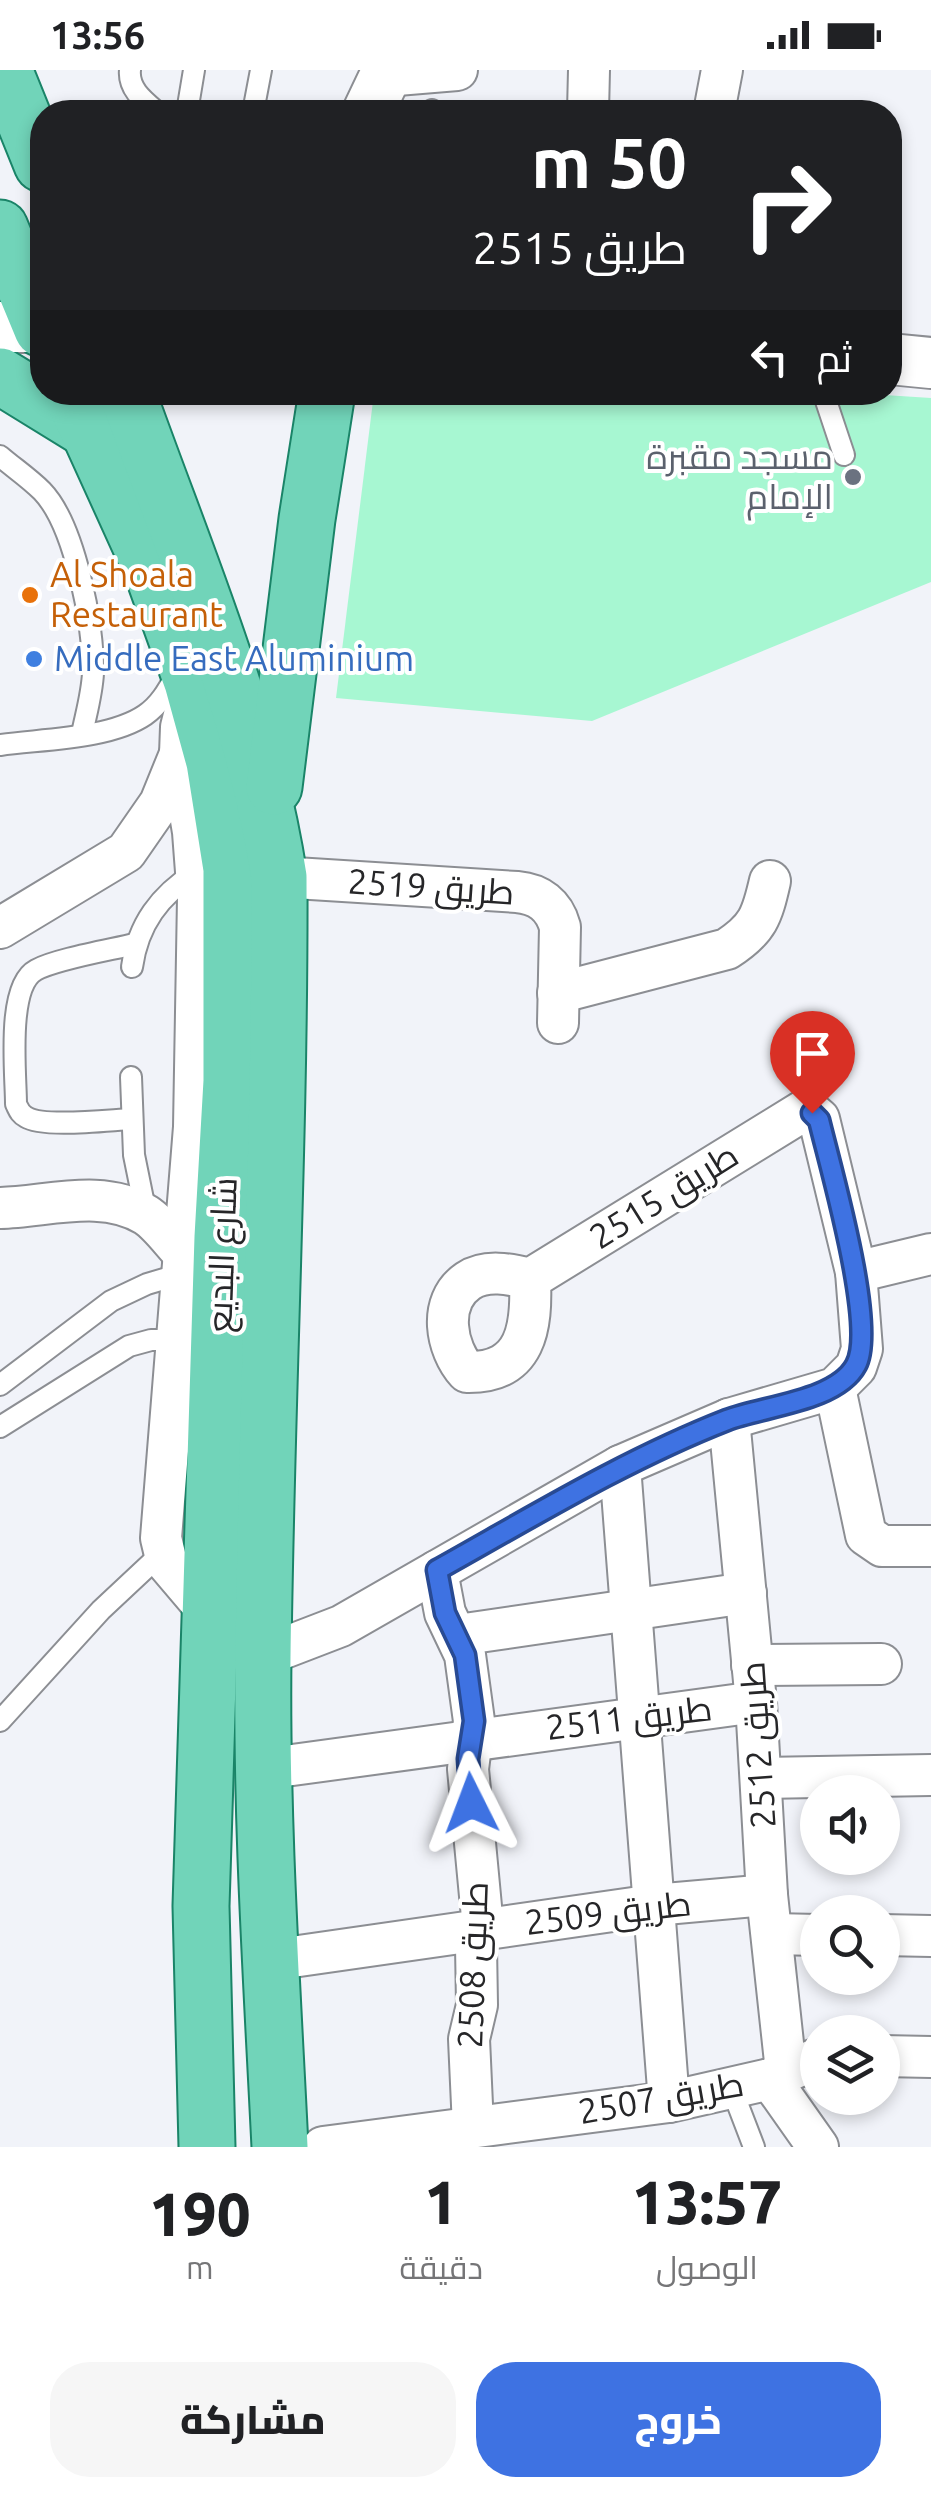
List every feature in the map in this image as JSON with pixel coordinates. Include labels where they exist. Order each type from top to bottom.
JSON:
[{"type":"main road","points":[[4,70],[30,133]]},
{"type":"main road","points":[[0,228],[27,308]]},
{"type":"main road","points":[[0,376],[30,389]]},
{"type":"main road","name":"شارع البديع","points":[[131,405],[188,552],[250,740],[270,820],[279,878],[263,1656],[280,2147]]},
{"type":"main road","points":[[270,820],[306,518],[325,405]]},
{"type":"main road","name":"شارع البديع","points":[[80,411],[151,568],[188,672],[214,762],[231,869],[230,1080],[195,1272],[212,1616],[200,1906],[206,2147]]},
{"type":"street","points":[[381,86],[457,70]]},
{"type":"street","points":[[588,100],[589,70]]},
{"type":"street","points":[[716,100],[722,70]]},
{"type":"street","points":[[902,360],[931,363]]},
{"type":"street","points":[[188,672],[180,754],[196,867],[195,1272],[175,1340],[161,1524],[167,1563],[212,1616]]},
{"type":"street","points":[[126,852],[160,803],[180,754]]},
{"type":"street","points":[[0,928],[126,852],[146,849],[196,867]]},
{"type":"street","name":"طريق 2519","points":[[279,878],[529,893],[540,898],[557,915],[558,1008],[727,949],[749,935],[763,914],[770,882]]},
{"type":"street","name":"طريق 2515","points":[[530,1279],[803,1111],[812,1113],[819,1120],[856,1272],[862,1349],[856,1366],[835,1388]]},
{"type":"street","points":[[0,1208],[86,1200],[114,1202],[147,1215],[195,1272]]},
{"type":"street","points":[[856,1272],[931,1254]]},
{"type":"street","points":[[263,1656],[341,1626],[620,1466],[730,1419],[835,1388],[866,1535],[882,1546],[931,1546]]},
{"type":"street","name":"طريق 2512","points":[[730,1419],[770,1915],[791,2069]]},
{"type":"street","points":[[620,1466],[669,2102]]},
{"type":"street","name":"طريق 2508","points":[[437,1570],[445,1613],[465,1655],[474,1721],[468,1769],[481,1904],[475,1960],[477,2005],[469,2039],[473,2127]]},
{"type":"street","points":[[458,1635],[746,1592]]},
{"type":"street","name":"طريق 2511","points":[[264,1768],[640,1716],[754,1683],[880,1664]]},
{"type":"street","points":[[761,1778],[931,1775]]},
{"type":"street","name":"طريق 2509","points":[[272,1960],[654,1904],[770,1915],[800,1927]]},
{"type":"street","points":[[900,1935],[931,1936]]},
{"type":"street","points":[[900,2056],[931,2057]]},
{"type":"street","points":[[791,2069],[818,2147]]},
{"type":"street","name":"طريق 2507","points":[[323,2147],[669,2102],[791,2069]]},
{"type":"lane","points":[[130,70],[129,78],[142,100]]},
{"type":"lane","points":[[189,100],[194,70]]},
{"type":"lane","points":[[256,100],[262,70]]},
{"type":"lane","points":[[827,405],[844,455]]},
{"type":"lane","points":[[0,456],[43,492],[66,526],[72,544],[92,656],[82,734]]},
{"type":"lane","points":[[0,745],[116,728],[144,715],[188,672]]},
{"type":"lane","points":[[132,967],[135,944],[154,909],[196,867]]},
{"type":"lane","points":[[132,1119],[43,1122],[20,1112],[16,1104],[16,1003],[24,983],[36,970],[135,944]]},
{"type":"lane","points":[[131,1078],[136,1172],[147,1215]]},
{"type":"lane","points":[[0,1385],[111,1301],[147,1284],[195,1272]]},
{"type":"lane","points":[[0,1427],[129,1346],[150,1340],[175,1340]]},
{"type":"lane","points":[[0,1721],[101,1610],[163,1552]]},
{"type":"lane","points":[[730,2088],[754,2147]]},
{"type":"green space","points":[[902,396],[931,398],[931,582],[592,721],[336,698],[373,405],[902,405]]},
{"type":"place","name":"مسجد مقبرة الإمام","points":[[853,477]]},
{"type":"place","name":"Al Shoala Restaurant","points":[[30,595]]},
{"type":"place","name":"Middle East Aluminium","points":[[34,659]]},
{"type":"route","points":[[471,1803],[468,1759],[474,1721],[465,1655],[445,1613],[437,1570],[620,1466],[730,1419],[835,1388],[856,1366],[862,1349],[856,1272],[819,1120],[812,1113]]}]
